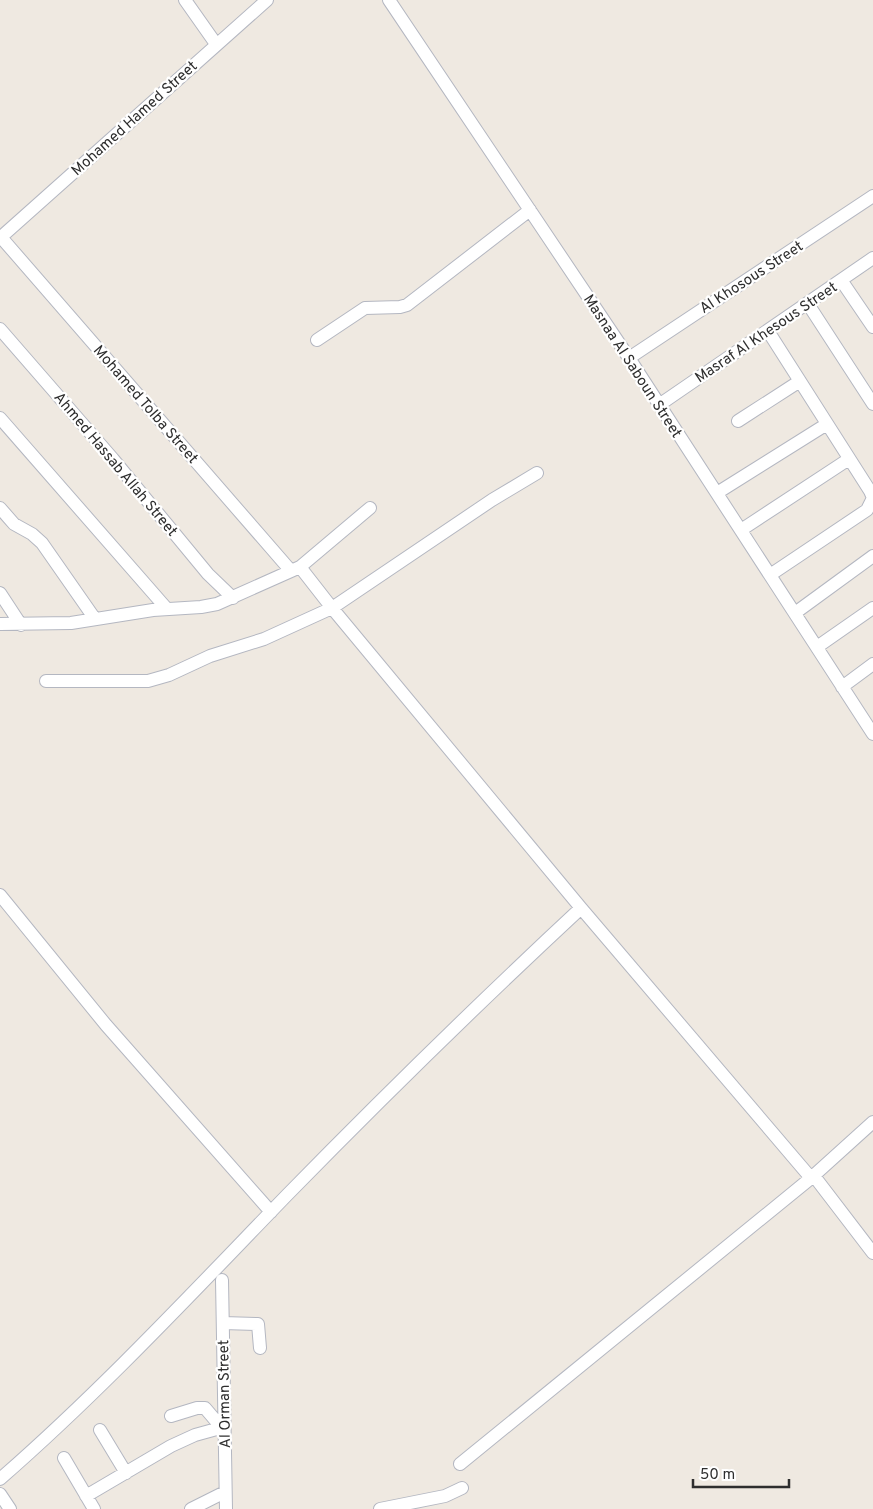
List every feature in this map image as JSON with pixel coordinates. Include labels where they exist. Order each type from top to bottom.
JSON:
[{"type":"street","points":[[185,0],[216,44]]},
{"type":"street","name":"Mohamed Hamed Street","points":[[0,237],[267,0]]},
{"type":"street","name":"Masnaa Al Saboun Street","points":[[389,0],[631,361],[871,729]]},
{"type":"street","name":"Al Khosous Street","points":[[631,361],[873,196]]},
{"type":"street","points":[[317,340],[365,308],[407,305],[530,210]]},
{"type":"street","name":"Mohamed Tolba Street","points":[[0,237],[296,569],[311,582],[581,908],[812,1177],[873,1253]]},
{"type":"street","name":"Masraf Al Khesous Street","points":[[656,400],[768,331],[873,258]]},
{"type":"street","points":[[841,280],[873,328]]},
{"type":"street","points":[[808,304],[873,404]]},
{"type":"street","name":"Ahmed Hassab Allah Street","points":[[0,329],[113,459],[208,574],[233,598]]},
{"type":"street","points":[[768,331],[870,491],[872,503],[864,512],[770,575]]},
{"type":"street","points":[[738,421],[800,381]]},
{"type":"street","points":[[0,418],[167,609]]},
{"type":"street","points":[[717,493],[827,424]]},
{"type":"street","points":[[741,530],[850,459]]},
{"type":"street","points":[[46,681],[138,682],[157,679],[182,670],[210,656],[264,640],[330,605],[537,473]]},
{"type":"street","points":[[0,508],[14,524],[32,534],[42,543],[95,620]]},
{"type":"street","points":[[0,624],[70,623],[167,609],[201,607],[233,598],[296,569],[370,508]]},
{"type":"street","points":[[794,613],[873,556]]},
{"type":"street","points":[[0,593],[21,625]]},
{"type":"street","points":[[817,647],[873,608]]},
{"type":"street","points":[[842,687],[873,664]]},
{"type":"street","points":[[0,895],[106,1025],[271,1212]]},
{"type":"street","points":[[0,1479],[75,1412],[271,1212],[510,974],[581,908]]},
{"type":"street","points":[[460,1464],[812,1177],[873,1122]]},
{"type":"street","name":"Al Orman Street","points":[[222,1280],[223,1428],[226,1509]]},
{"type":"street","points":[[223,1323],[258,1324],[260,1348]]},
{"type":"street","points":[[86,1496],[182,1441],[223,1428],[205,1408],[197,1408],[171,1416]]},
{"type":"street","points":[[100,1430],[126,1473]]},
{"type":"street","points":[[64,1458],[94,1509]]},
{"type":"street","points":[[389,1508],[445,1496],[462,1488]]},
{"type":"street","points":[[191,1509],[225,1492]]},
{"type":"street","points":[[0,1494],[10,1509]]}]
